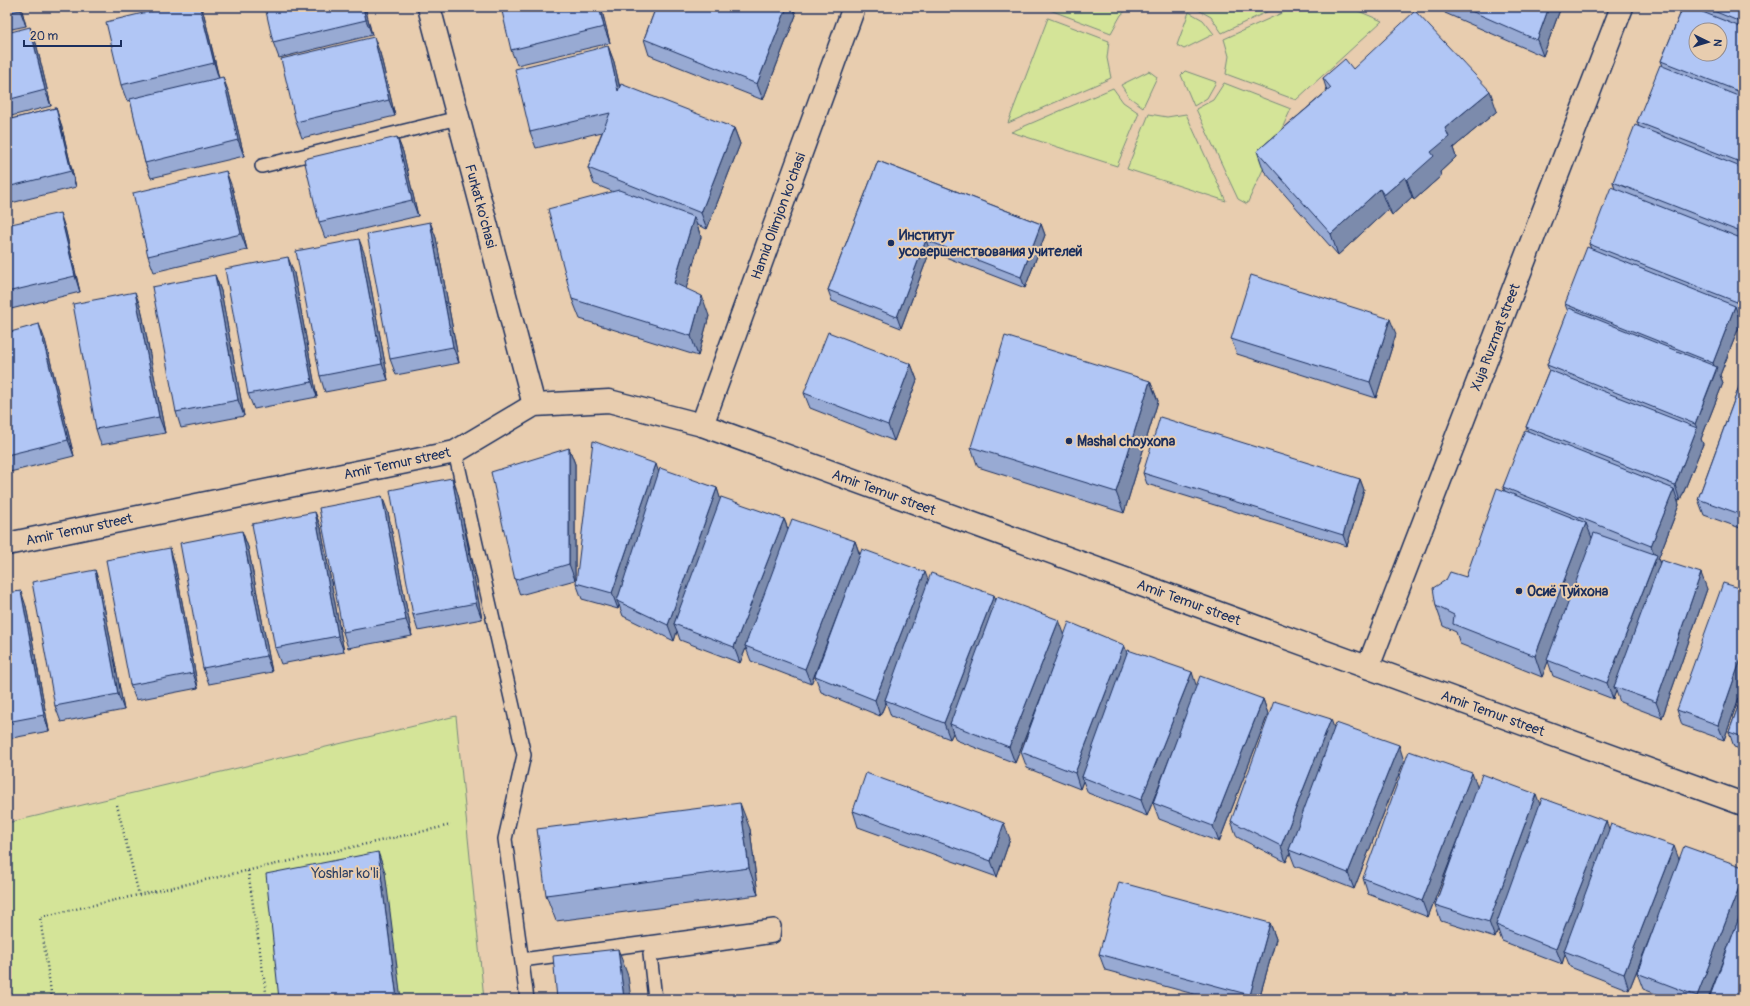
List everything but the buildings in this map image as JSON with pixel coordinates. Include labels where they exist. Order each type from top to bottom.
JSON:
[{"type":"street","name":"Furkat ko'chasi","points":[[429,7],[534,405]]},
{"type":"street","name":"Hamid Olimjon ko'chasi","points":[[702,425],[854,7]]},
{"type":"street","name":"Xuja Ruzmat street","points":[[1368,667],[1622,7]]},
{"type":"street","name":"Amir Temur street","points":[[7,544],[455,452],[534,405],[609,401],[702,425],[1743,804]]},
{"type":"lane","points":[[262,166],[458,118]]},
{"type":"lane","points":[[455,452],[524,755],[505,839],[527,999]]},
{"type":"lane","points":[[522,960],[774,926],[773,936],[650,954],[655,999]]},
{"type":"path","points":[[118,805],[139,895]]},
{"type":"path","points":[[52,999],[40,917],[451,825]]},
{"type":"path","points":[[248,870],[267,999]]},
{"type":"green space","points":[[1051,7],[1130,7],[1121,15],[1111,33],[1050,10]]},
{"type":"green space","points":[[1193,7],[1277,7],[1222,33],[1211,17]]},
{"type":"green space","points":[[1295,7],[1349,7],[1382,21],[1296,100],[1226,74],[1229,56],[1224,39]]},
{"type":"green space","points":[[1189,12],[1203,20],[1214,34],[1184,49],[1177,45]]},
{"type":"green space","points":[[1048,18],[1109,41],[1107,58],[1111,78],[1008,123]]},
{"type":"green space","points":[[1149,71],[1157,77],[1143,107],[1129,97],[1121,85]]},
{"type":"green space","points":[[1185,71],[1216,82],[1207,98],[1194,106],[1181,75]]},
{"type":"green space","points":[[1224,83],[1291,109],[1247,204],[1238,199],[1196,109],[1213,100]]},
{"type":"green space","points":[[1113,88],[1123,102],[1139,113],[1117,166],[1011,132]]},
{"type":"green space","points":[[1149,114],[1167,117],[1186,114],[1226,201],[1127,169]]},
{"type":"green space","name":"Yoshlar ko'li","points":[[456,716],[484,999],[7,999],[7,823]]},
{"type":"place","name":"Институт усовершенствования учителей","points":[[891,243]]},
{"type":"place","name":"Mashal choyxona","points":[[1069,441]]},
{"type":"place","name":"Осиё Туйхона","points":[[1519,591]]}]
